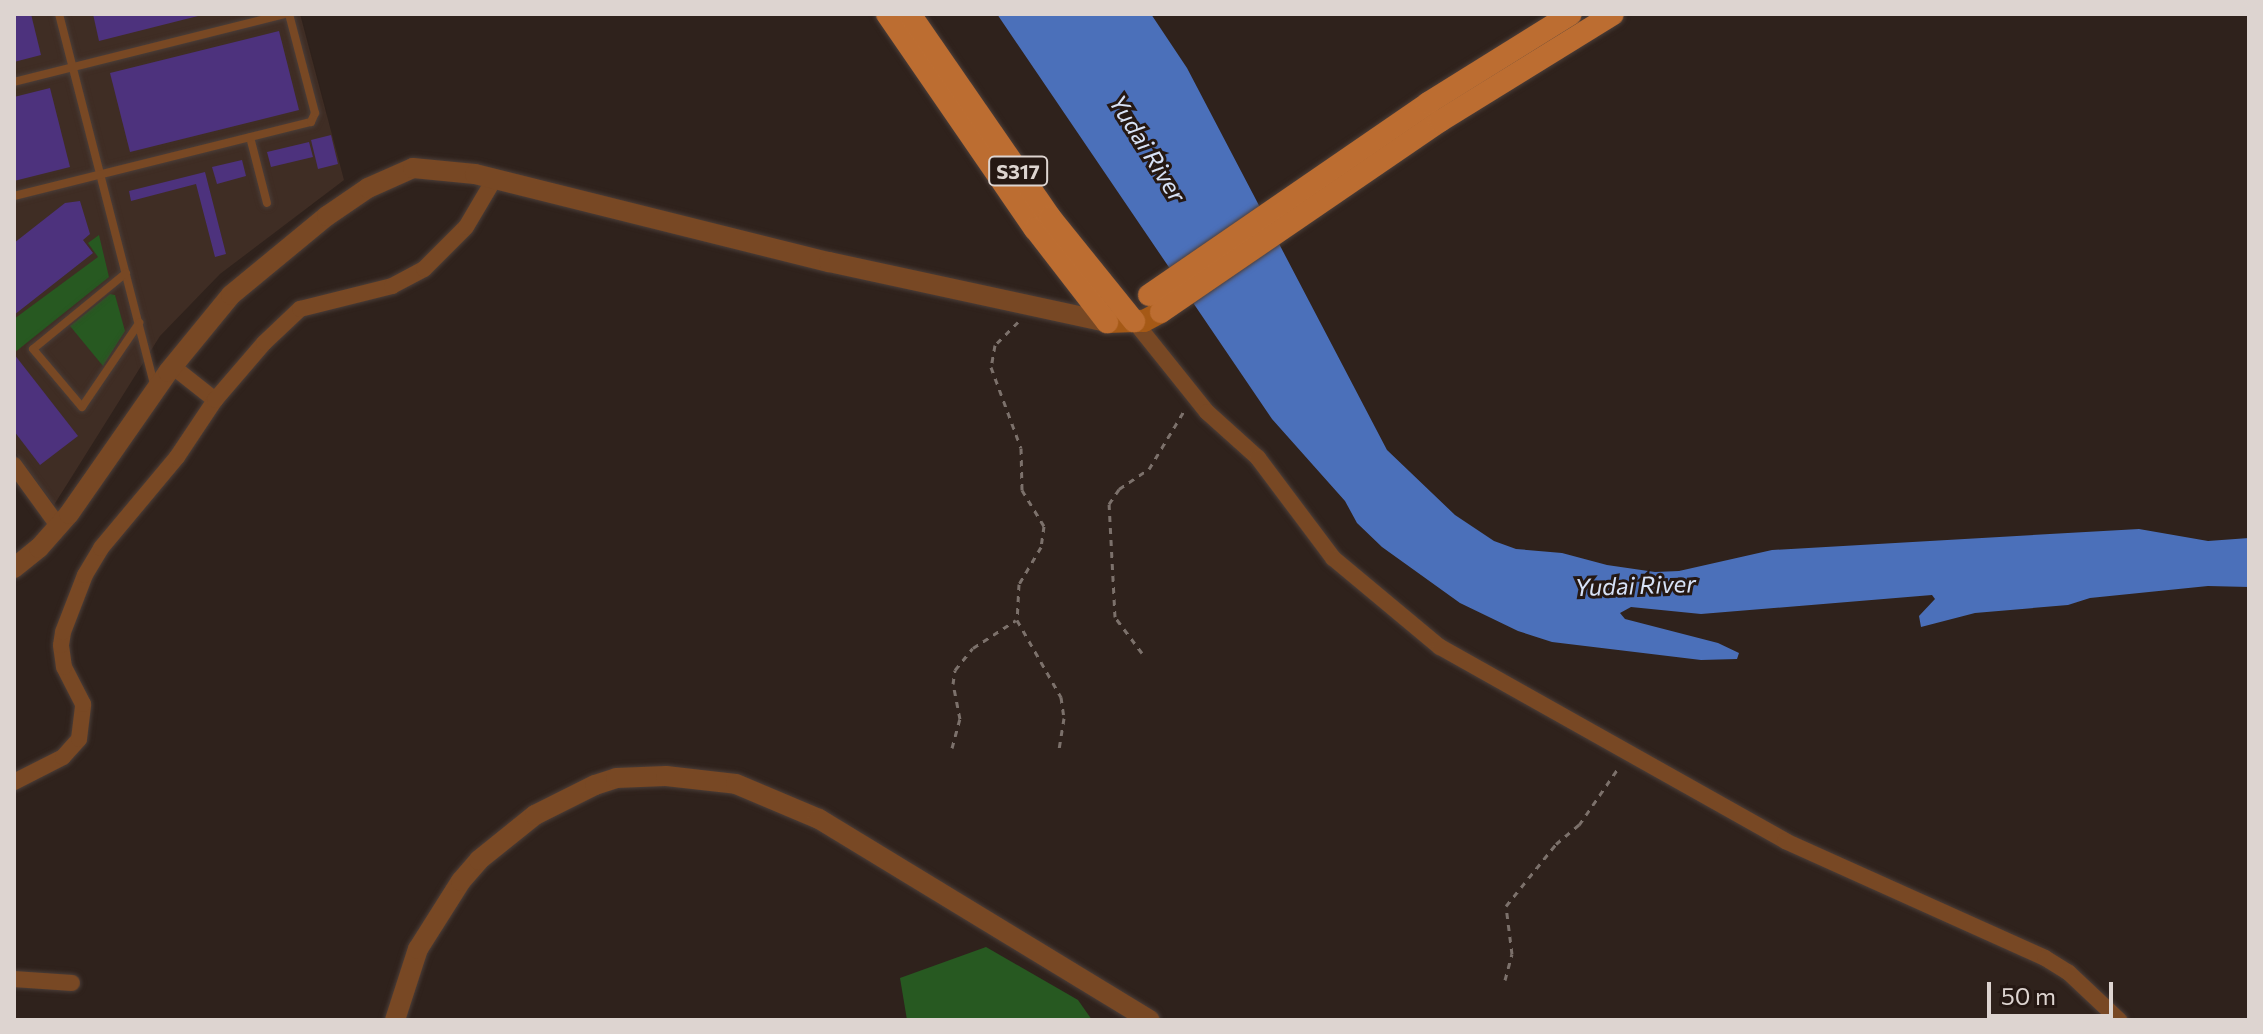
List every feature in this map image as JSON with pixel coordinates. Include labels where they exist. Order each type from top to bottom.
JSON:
[{"type":"main road","name":"S317","points":[[887,14],[1035,229],[1122,318]]},
{"type":"main road","name":"S317","points":[[910,14],[1122,318]]},
{"type":"main road","points":[[1361,163],[1441,94],[1571,14]]},
{"type":"main road","points":[[1122,318],[1144,321],[1155,304],[1361,163],[1613,14]]},
{"type":"street","points":[[14,568],[59,527],[172,366],[231,295],[275,256],[368,188],[413,168],[450,169],[495,178],[829,262],[1036,309],[1122,318],[1193,395],[1258,458],[1333,558],[1440,647],[1785,841],[2045,958],[2069,973],[2119,1020]]},
{"type":"street","points":[[14,782],[63,757],[79,739],[83,704],[61,654],[63,632],[80,589],[101,548],[177,457],[215,400],[264,343],[300,309],[392,286],[424,269],[466,227],[495,178]]},
{"type":"street","points":[[172,366],[215,400]]},
{"type":"street","points":[[14,465],[59,527]]},
{"type":"street","points":[[395,1020],[418,949],[434,920],[461,881],[509,834],[558,802],[595,785],[616,778],[666,776],[736,784],[819,819],[1150,1020]]},
{"type":"street","points":[[14,979],[72,983]]},
{"type":"lane","points":[[59,14],[155,390]]},
{"type":"lane","points":[[14,82],[287,14],[315,113],[311,122],[14,196]]},
{"type":"lane","points":[[250,137],[267,203]]},
{"type":"lane","points":[[126,273],[33,349],[82,407],[139,323]]},
{"type":"path","points":[[1036,309],[995,345],[991,367],[1021,448],[1020,483],[1045,533],[1041,547],[1021,578],[1017,620],[1061,697],[1064,718],[1059,751]]},
{"type":"path","points":[[1142,653],[1115,617],[1109,504],[1119,489],[1149,469],[1193,395]]},
{"type":"path","points":[[952,748],[960,719],[953,684],[955,670],[973,648],[1017,620]]},
{"type":"path","points":[[1505,980],[1512,954],[1506,906],[1556,844],[1579,825],[1630,753]]},
{"type":"shaded area","points":[[14,14],[300,14],[344,180],[220,274],[160,336],[54,505],[14,451]]},
{"type":"green space","points":[[99,235],[109,277],[14,353],[14,319],[98,257],[88,243]]},
{"type":"green space","points":[[110,294],[115,295],[125,331],[103,366],[70,326]]},
{"type":"green space","points":[[986,947],[1078,1000],[1092,1020],[907,1020],[900,978]]},
{"type":"water","name":"Yudai River","points":[[997,14],[1151,14],[1187,68],[1387,450],[1455,515],[1494,541],[1516,549],[1562,553],[1607,565],[1655,572],[1679,571],[1772,550],[2139,529],[2208,541],[2249,538],[2249,587],[2208,586],[2090,598],[2068,605],[1975,613],[1921,627],[1919,616],[1935,599],[1932,595],[1701,614],[1631,607],[1620,613],[1625,619],[1718,643],[1739,653],[1737,659],[1701,660],[1552,642],[1518,631],[1460,603],[1382,547],[1357,523],[1345,501],[1272,419]]},
{"type":"building","points":[[14,14],[31,14],[41,55],[14,62]]},
{"type":"building","points":[[93,14],[201,14],[202,15],[99,41]]},
{"type":"building","points":[[279,31],[299,110],[130,152],[110,73]]},
{"type":"building","points":[[50,88],[70,167],[14,181],[14,97]]},
{"type":"building","points":[[331,135],[338,164],[318,169],[311,140]]},
{"type":"building","points":[[309,142],[313,157],[271,167],[267,152]]},
{"type":"building","points":[[242,160],[246,176],[217,184],[212,167]]},
{"type":"building","points":[[205,172],[226,254],[215,257],[196,184],[131,201],[129,191]]},
{"type":"building","points":[[80,201],[90,234],[83,240],[93,253],[14,315],[14,243],[65,203]]},
{"type":"building","points":[[14,354],[78,436],[40,465],[14,431]]}]
